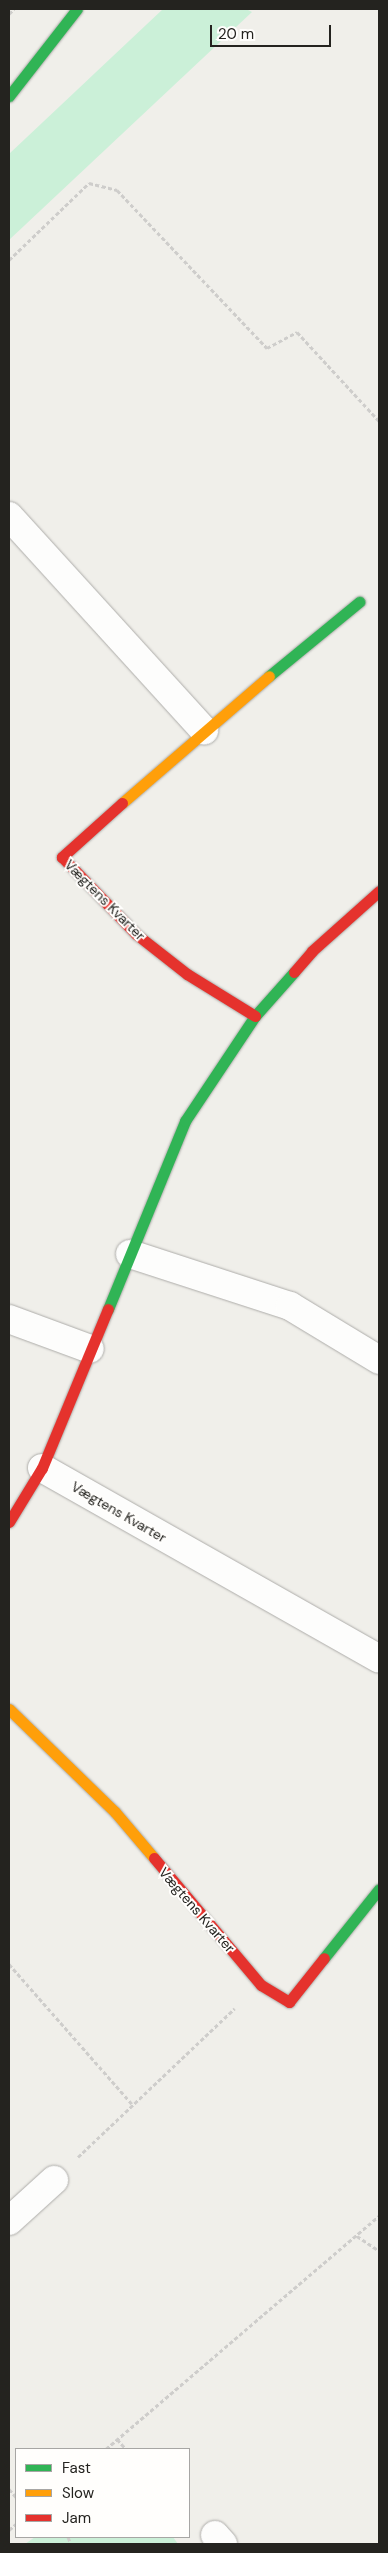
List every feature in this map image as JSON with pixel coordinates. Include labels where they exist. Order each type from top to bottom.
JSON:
[{"type":"street","points":[[9,96],[77,9]]},
{"type":"street","points":[[9,516],[204,730]]},
{"type":"street","name":"Vægtens Kvarter","points":[[255,1016],[187,974],[136,934],[62,857],[204,730],[359,602]]},
{"type":"street","points":[[9,1522],[42,1468],[185,1122],[255,1016],[312,951],[379,891]]},
{"type":"street","points":[[130,1254],[290,1306],[376,1351]]},
{"type":"street","points":[[9,1319],[90,1349]]},
{"type":"street","name":"Vægtens Kvarter","points":[[42,1468],[379,1659]]},
{"type":"street","name":"Vægtens Kvarter","points":[[9,1709],[116,1812],[261,1985],[288,2002],[379,1889]]},
{"type":"street","points":[[9,2221],[54,2180]]},
{"type":"path","points":[[9,14],[14,9]]},
{"type":"path","points":[[9,260],[89,183],[117,190],[267,348],[297,332],[379,422]]},
{"type":"path","points":[[9,1964],[132,2104]]},
{"type":"path","points":[[54,2180],[132,2104],[261,1985]]},
{"type":"path","points":[[107,2448],[379,2216]]},
{"type":"path","points":[[357,2236],[379,2250]]},
{"type":"path","points":[[117,2439],[125,2448]]},
{"type":"green space","points":[[163,9],[246,9],[252,12],[9,240],[9,154]]},
{"type":"green space","points":[[34,2538],[174,2538],[178,2544],[25,2544]]},
{"type":"traffic: fast","points":[[9,96],[77,9]]},
{"type":"traffic: fast","points":[[269,676],[359,602]]},
{"type":"traffic: fast","points":[[108,1309],[185,1121],[255,1016],[294,972]]},
{"type":"traffic: fast","points":[[324,1958],[379,1889]]},
{"type":"traffic: slow","points":[[122,803],[269,676]]},
{"type":"traffic: slow","points":[[9,1709],[115,1812],[154,1858]]},
{"type":"traffic: jam","points":[[122,803],[62,857],[136,934],[187,974],[255,1016]]},
{"type":"traffic: jam","points":[[294,972],[312,951],[379,891]]},
{"type":"traffic: jam","points":[[9,1522],[42,1468],[108,1309]]},
{"type":"traffic: jam","points":[[154,1858],[261,1985],[289,2002],[324,1958]]}]
